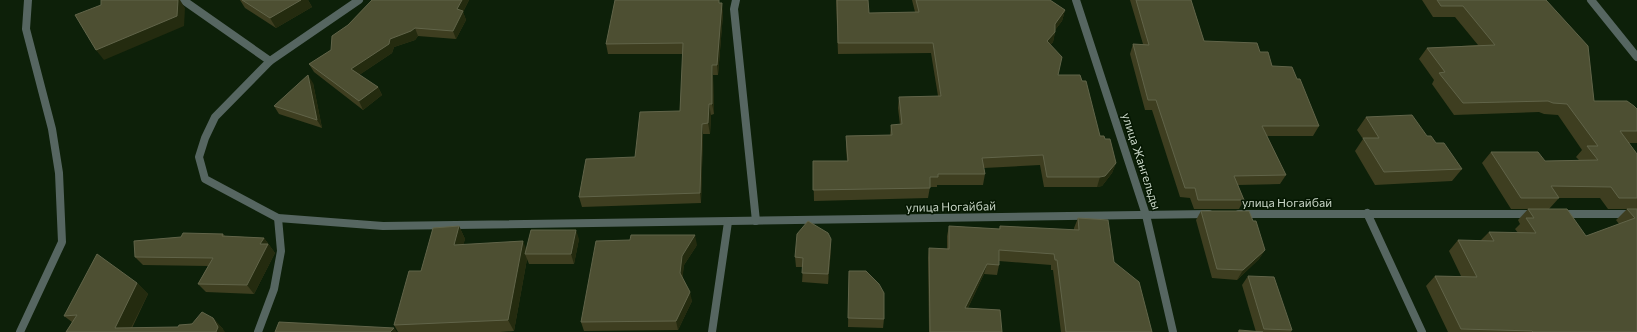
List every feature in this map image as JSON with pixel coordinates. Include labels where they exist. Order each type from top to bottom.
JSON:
[{"type":"street","points":[[20,332],[62,242],[59,173],[52,129],[26,29],[29,0]]},
{"type":"street","points":[[183,0],[270,62]]},
{"type":"street","points":[[258,332],[274,289],[281,251],[278,218],[205,179],[198,157],[215,118],[270,62],[359,0]]},
{"type":"street","points":[[736,0],[734,9],[739,70],[756,221]]},
{"type":"street","name":"улица Жангельды","points":[[1076,0],[1146,215],[1174,332]]},
{"type":"street","points":[[1591,0],[1637,57]]},
{"type":"street","points":[[1367,213],[1422,332]]},
{"type":"street","name":"улица Ногайбай","points":[[278,218],[313,222],[383,226],[1217,214]]},
{"type":"street","name":"улица Ногайбай","points":[[1233,214],[1637,214]]},
{"type":"street","points":[[712,332],[728,222]]},
{"type":"building","points":[[101,0],[178,0],[177,16],[96,50],[75,15],[101,5]]},
{"type":"building","points":[[242,0],[301,0],[270,18]]},
{"type":"building","points":[[372,0],[462,0],[457,9],[463,11],[453,31],[415,28],[390,39],[389,44],[351,69],[378,87],[359,101],[309,64],[331,50],[332,36],[348,25]]},
{"type":"building","points":[[615,0],[719,0],[719,3],[722,3],[717,65],[712,65],[712,104],[709,104],[708,123],[702,124],[700,193],[579,197],[586,159],[635,157],[640,112],[680,111],[683,43],[606,44]]},
{"type":"building","points":[[837,0],[868,0],[869,13],[919,12],[916,0],[1050,0],[1065,10],[1055,24],[1055,32],[1047,41],[1062,57],[1058,75],[1080,75],[1082,81],[1086,81],[1100,136],[1104,136],[1105,139],[1110,139],[1116,163],[1105,176],[1047,177],[1043,155],[982,158],[985,174],[938,174],[938,177],[930,177],[930,188],[813,190],[813,161],[848,161],[846,136],[892,135],[891,125],[902,124],[899,97],[941,96],[933,43],[838,43]]},
{"type":"building","points":[[1136,0],[1191,0],[1204,41],[1257,43],[1260,52],[1268,52],[1272,66],[1292,67],[1297,79],[1300,79],[1319,126],[1262,126],[1286,175],[1234,176],[1244,200],[1198,200],[1195,188],[1185,188],[1156,100],[1148,100],[1133,44],[1149,45]]},
{"type":"building","points":[[1437,0],[1546,0],[1588,46],[1594,101],[1627,101],[1637,109],[1637,131],[1620,131],[1637,154],[1637,198],[1619,198],[1611,187],[1551,186],[1559,198],[1521,198],[1491,152],[1538,152],[1545,161],[1598,160],[1587,146],[1598,146],[1567,104],[1548,101],[1463,103],[1439,73],[1445,72],[1427,48],[1495,45],[1463,6],[1441,6]]},
{"type":"building","points":[[308,75],[317,120],[274,106]]},
{"type":"building","points":[[1412,115],[1427,136],[1431,136],[1436,143],[1444,143],[1462,169],[1384,172],[1363,138],[1379,138],[1366,117]]},
{"type":"building","points":[[1528,209],[1567,209],[1586,236],[1635,218],[1627,209],[1637,209],[1637,332],[1533,332],[1461,329],[1435,276],[1477,277],[1458,240],[1494,241],[1489,232],[1536,233],[1526,218],[1534,218]]},
{"type":"building","points":[[1201,211],[1249,211],[1253,221],[1256,221],[1265,250],[1243,270],[1217,269]]},
{"type":"building","points":[[1078,218],[1108,220],[1114,262],[1139,282],[1152,332],[1066,332],[1057,260],[1055,260],[1054,254],[999,250],[999,265],[987,264],[965,308],[1000,310],[1002,332],[930,332],[929,248],[949,249],[949,226],[1000,229],[1000,226],[1079,230]]},
{"type":"building","points":[[808,221],[828,233],[831,239],[828,274],[802,273],[803,258],[795,257],[797,234]]},
{"type":"building","points":[[459,226],[454,245],[523,241],[508,320],[394,325],[409,271],[421,271],[433,228]]},
{"type":"building","points":[[531,230],[576,230],[571,254],[525,254]]},
{"type":"building","points":[[183,233],[223,234],[222,236],[264,238],[260,244],[268,244],[247,285],[198,284],[213,258],[135,257],[134,241],[181,237]]},
{"type":"building","points":[[631,235],[695,235],[682,256],[680,273],[690,292],[676,321],[581,322],[596,241],[630,240]]},
{"type":"building","points":[[97,254],[137,283],[115,328],[178,327],[179,325],[192,324],[202,312],[213,318],[218,327],[216,332],[66,332],[77,315],[64,316]]},
{"type":"building","points":[[849,271],[866,271],[879,284],[884,293],[884,319],[848,318]]},
{"type":"building","points":[[1248,276],[1274,277],[1292,330],[1264,329]]},
{"type":"building","points":[[279,322],[394,328],[390,332],[275,332]]},
{"type":"building","points":[[1239,330],[1263,332],[1239,332]]}]
